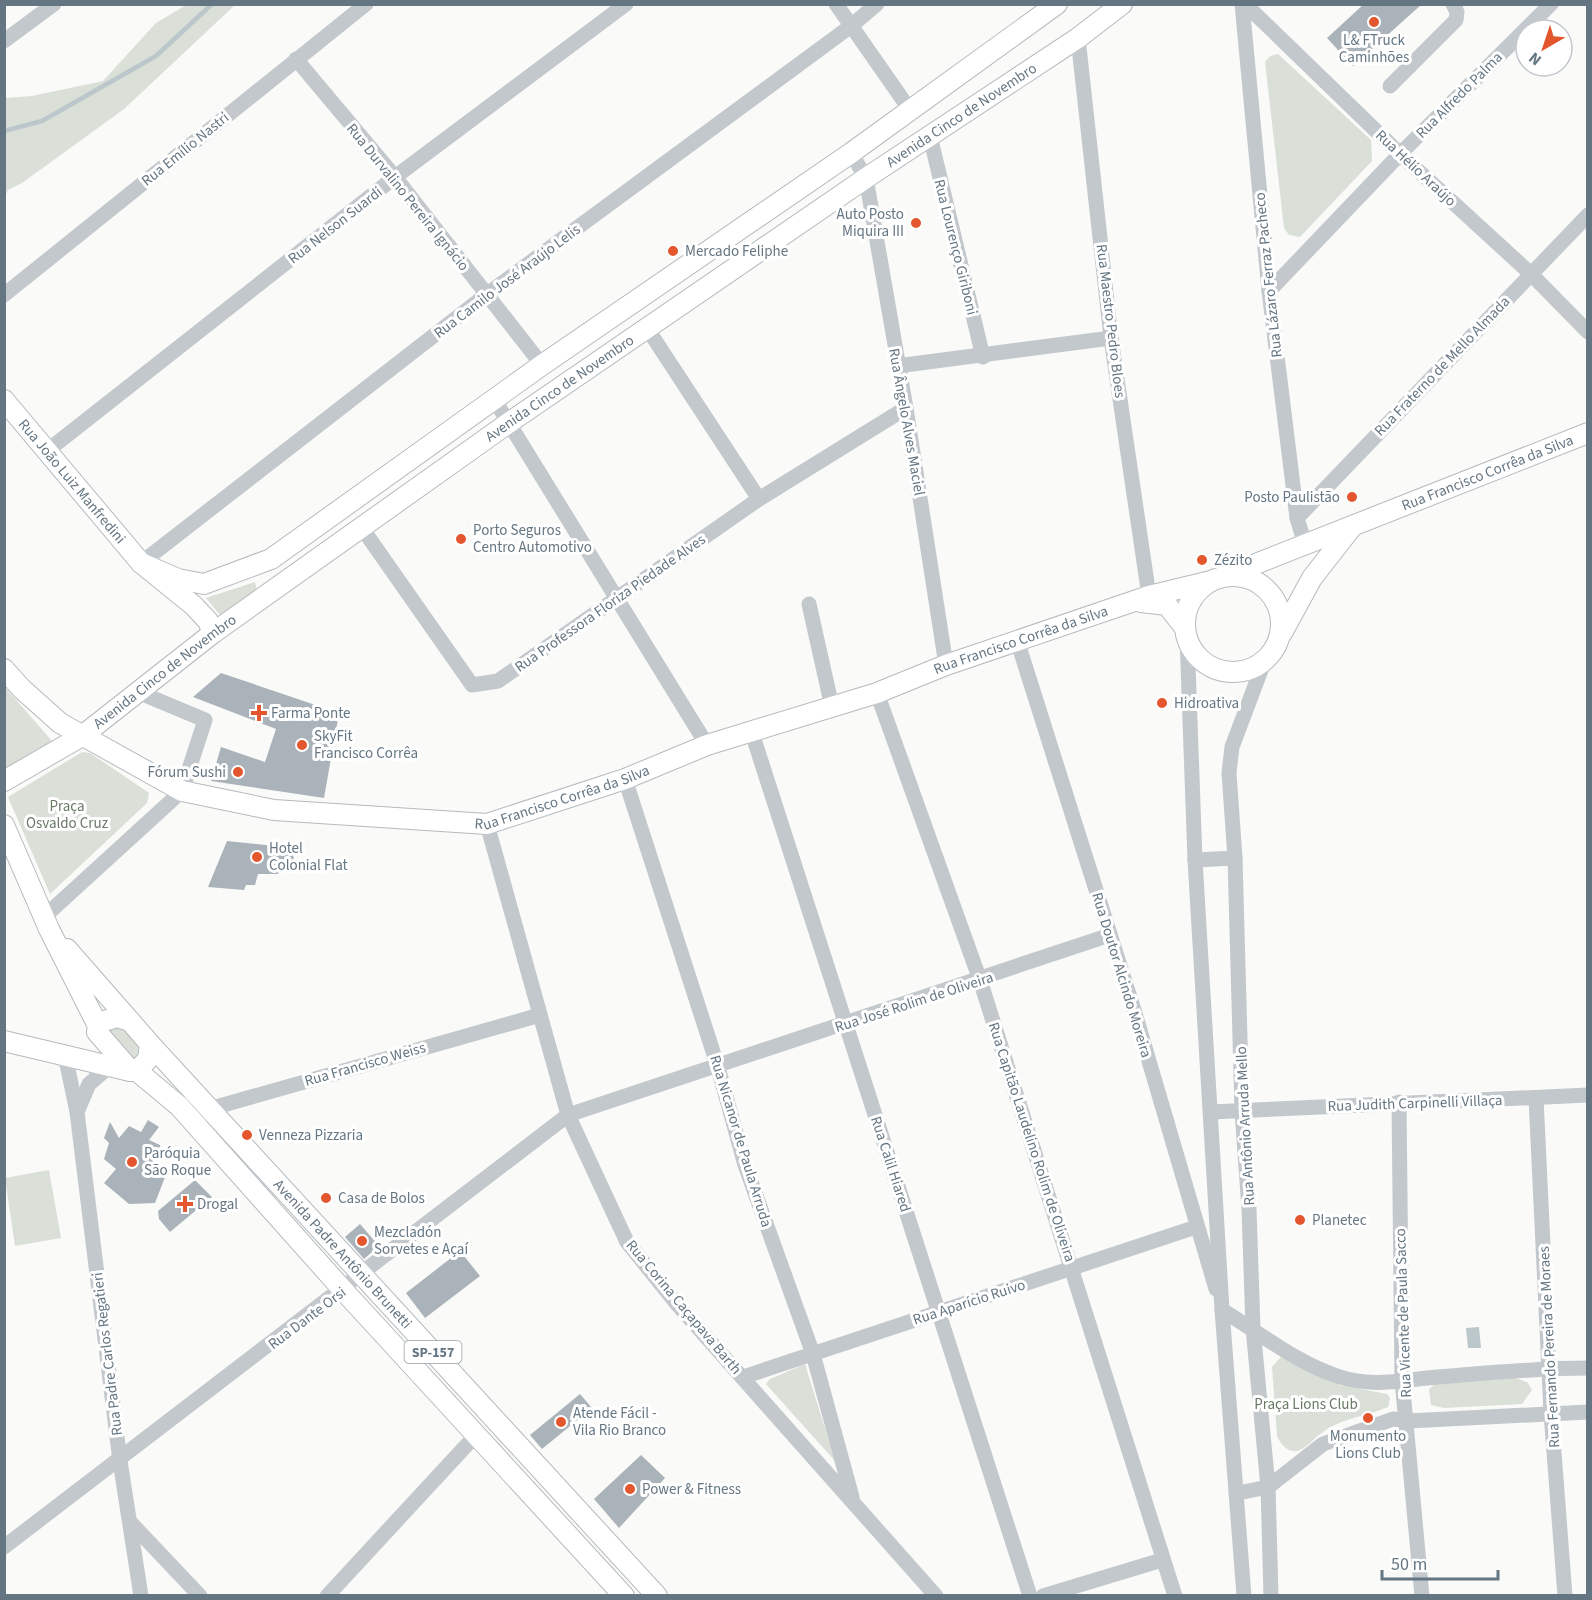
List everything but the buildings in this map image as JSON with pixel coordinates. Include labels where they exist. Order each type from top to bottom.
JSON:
[{"type":"main road","name":"Avenida Cinco de Novembro","points":[[141,563],[178,579],[204,584],[271,558],[542,365],[851,153],[1057,4]]},
{"type":"main road","name":"Avenida Cinco de Novembro","points":[[4,781],[82,736],[213,633],[507,424],[866,178],[1078,38],[1122,4]]},
{"type":"main road","name":"Rua João Luiz Manfredini","points":[[4,400],[141,563],[194,606],[208,621],[213,633]]},
{"type":"main road","name":"Rua Francisco Corrêa da Silva","points":[[4,669],[22,689],[60,723],[182,791],[274,810],[487,824],[625,779],[707,745],[877,693],[1017,640],[1218,579],[1587,433]]},
{"type":"main road","points":[[1144,600],[1167,605],[1186,632],[1194,651],[1205,662],[1219,670],[1234,672],[1250,669],[1264,662],[1274,650],[1313,577],[1353,526]]},
{"type":"main road","points":[[1305,544],[1313,577]]},
{"type":"main road","points":[[1186,632],[1186,616],[1194,595],[1218,579],[1241,576],[1256,581],[1269,591],[1280,612],[1280,635]]},
{"type":"main road","points":[[4,825],[46,923],[98,1029]]},
{"type":"main road","points":[[46,923],[130,1020]]},
{"type":"main road","points":[[65,1055],[88,1046],[98,1029],[110,1018],[130,1020]]},
{"type":"main road","name":"SP-157","points":[[130,1020],[150,1044]]},
{"type":"main road","name":"SP-157","points":[[98,1029],[134,1071]]},
{"type":"main road","points":[[4,1041],[134,1071],[148,1059],[150,1044]]},
{"type":"main road","name":"Avenida Padre Antônio Brunetti","points":[[150,1044],[657,1596]]},
{"type":"main road","name":"Avenida Padre Antônio Brunetti","points":[[134,1071],[165,1092],[194,1122],[343,1290],[624,1596]]},
{"type":"street","points":[[4,41],[54,4]]},
{"type":"street","name":"Rua Emílio Nastri","points":[[4,295],[366,4]]},
{"type":"street","name":"Rua Nelson Suardi","points":[[47,451],[395,177],[626,4]]},
{"type":"street","points":[[836,4],[910,110]]},
{"type":"street","name":"Rua Camilo José Araújo Lelis","points":[[141,563],[486,295],[851,26],[877,4]]},
{"type":"street","name":"Rua Hélio Araújo","points":[[1243,4],[1400,154],[1531,274],[1587,332]]},
{"type":"street","name":"Rua Lázaro Ferraz Pacheco","points":[[1243,4],[1269,291],[1297,518],[1305,544]]},
{"type":"street","points":[[1390,86],[1456,20],[1458,12],[1453,4]]},
{"type":"street","name":"Rua Alfredo Palma","points":[[1269,291],[1400,154],[1551,4]]},
{"type":"street","name":"Rua Maestro Pedro Bloes","points":[[1078,38],[1111,338],[1144,600]]},
{"type":"street","name":"Rua Durvalino Pereira Ignácio","points":[[296,59],[395,177],[542,365]]},
{"type":"street","name":"Rua Lourenço Giriboni","points":[[930,136],[983,357]]},
{"type":"street","points":[[851,153],[866,178]]},
{"type":"street","name":"Rua Ângelo Alves Maciel","points":[[866,178],[906,408],[946,665]]},
{"type":"street","name":"Rua Fraterno de Mello Almada","points":[[1297,518],[1587,215]]},
{"type":"street","points":[[647,328],[759,499]]},
{"type":"street","points":[[897,366],[983,357],[1111,338]]},
{"type":"street","points":[[494,399],[507,424],[617,596],[707,745]]},
{"type":"street","name":"Rua Professora Floriza Piedade Alves","points":[[362,528],[472,686],[498,681],[759,499],[906,408]]},
{"type":"street","points":[[809,604],[832,707]]},
{"type":"street","points":[[1186,632],[1195,860],[1222,1310],[1238,1493],[1244,1596]]},
{"type":"street","name":"Rua Doutor Alcindo Moreira","points":[[1017,640],[1110,935],[1222,1310]]},
{"type":"street","name":"Rua Antônio Arruda Mello","points":[[1264,662],[1233,747],[1229,773],[1235,858],[1242,1111],[1249,1209],[1253,1328],[1268,1487],[1271,1596]]},
{"type":"street","points":[[46,923],[182,791],[205,720],[138,692]]},
{"type":"street","name":"Rua Capitão Laudelino Rolim de Oliveira","points":[[877,693],[980,980],[1175,1596]]},
{"type":"street","name":"Rua Calil Hiared","points":[[752,733],[1030,1596]]},
{"type":"street","name":"Rua Nicanor de Paula Arruda","points":[[625,779],[717,1064],[746,1165],[813,1354],[854,1502]]},
{"type":"street","name":"Rua Corina Caçapava Barth","points":[[487,824],[568,1115],[627,1242],[677,1304],[936,1596]]},
{"type":"street","points":[[1195,860],[1235,858]]},
{"type":"street","name":"Rua José Rolim de Oliveira","points":[[717,1064],[846,1024],[1110,935]]},
{"type":"street","name":"Rua Francisco Weiss","points":[[194,1122],[209,1109],[540,1015]]},
{"type":"street","name":"Rua Padre Carlos Regatieri","points":[[65,1055],[77,1112],[120,1461],[141,1596]]},
{"type":"street","name":"Rua Dante Orsi","points":[[4,1547],[120,1461],[568,1115],[717,1064]]},
{"type":"street","points":[[77,1112],[89,1084],[110,1066]]},
{"type":"street","name":"Rua Judith Carpinelli Villaça","points":[[1211,1112],[1587,1095]]},
{"type":"street","name":"Rua Fernando Pereira de Moraes","points":[[1536,1098],[1551,1368],[1551,1413],[1565,1596]]},
{"type":"street","name":"Rua Vicente de Paula Sacco","points":[[1399,1102],[1402,1380],[1408,1421],[1422,1596]]},
{"type":"street","name":"Rua Aparício Ruivo","points":[[743,1377],[1196,1227]]},
{"type":"street","points":[[1222,1310],[1253,1328],[1276,1346],[1337,1376],[1376,1385],[1402,1380],[1551,1368],[1587,1368]]},
{"type":"street","points":[[1238,1493],[1268,1487],[1323,1444],[1393,1419],[1408,1421],[1587,1412]]},
{"type":"street","points":[[327,1596],[476,1435]]},
{"type":"street","points":[[131,1523],[200,1596]]},
{"type":"street","points":[[1043,1596],[1162,1560]]},
{"type":"green space","points":[[188,4],[235,5],[124,109],[22,183],[8,190],[5,196],[5,98],[32,96],[103,81],[156,23]]},
{"type":"green space","points":[[1278,54],[1371,140],[1372,161],[1300,237],[1289,235],[1284,228],[1265,62],[1270,56]]},
{"type":"green space","points":[[255,582],[257,591],[220,615],[206,598]]},
{"type":"green space","points":[[4,686],[52,741],[5,770],[4,770]]},
{"type":"green space","name":"Praça Osvaldo Cruz","points":[[82,752],[90,753],[149,793],[147,803],[50,894],[8,797]]},
{"type":"green space","points":[[121,1024],[139,1045],[136,1061],[131,1062],[105,1037],[108,1029]]},
{"type":"green space","points":[[49,1170],[61,1238],[15,1246],[5,1178]]},
{"type":"green space","name":"Praça Lions Club","points":[[1289,1355],[1340,1385],[1387,1394],[1390,1398],[1388,1407],[1330,1427],[1300,1450],[1287,1449],[1277,1436],[1272,1367],[1280,1358]]},
{"type":"green space","points":[[805,1364],[835,1461],[766,1384],[770,1379]]},
{"type":"green space","points":[[1515,1378],[1527,1382],[1532,1390],[1522,1404],[1444,1408],[1431,1405],[1429,1389],[1438,1382]]},
{"type":"shaded area","points":[[1479,1327],[1481,1348],[1468,1348],[1466,1328]]},
{"type":"waterway","points":[[4,131],[42,121],[156,56],[212,4]]},
{"type":"place","name":"L& FTruck Caminhões","points":[[1374,22]]},
{"type":"place","name":"Auto Posto Miquira III","points":[[916,223]]},
{"type":"place","name":"Mercado Feliphe","points":[[673,251]]},
{"type":"place","name":"Posto Paulistão","points":[[1352,497]]},
{"type":"place","name":"Porto Seguros Centro Automotivo","points":[[461,539]]},
{"type":"place","name":"Zézito","points":[[1202,560]]},
{"type":"place","name":"Hidroativa","points":[[1162,703]]},
{"type":"place","name":"Farma Ponte","points":[[259,713]]},
{"type":"place","name":"SkyFit Francisco Corrêa","points":[[302,745]]},
{"type":"place","name":"Fórum Sushi","points":[[238,772]]},
{"type":"place","name":"Hotel Colonial Flat","points":[[257,857]]},
{"type":"place","name":"Venneza Pizzaria","points":[[247,1135]]},
{"type":"place","name":"Paróquia São Roque","points":[[132,1162]]},
{"type":"place","name":"Casa de Bolos","points":[[326,1198]]},
{"type":"place","name":"Drogal","points":[[185,1204]]},
{"type":"place","name":"Planetec","points":[[1300,1220]]},
{"type":"place","name":"Mezcladón Sorvetes e Açaí","points":[[362,1241]]},
{"type":"place","name":"Monumento Lions Club","points":[[1368,1418]]},
{"type":"place","name":"Atende Fácil - Vila Rio Branco","points":[[561,1422]]},
{"type":"place","name":"Power & Fitness","points":[[630,1489]]}]
